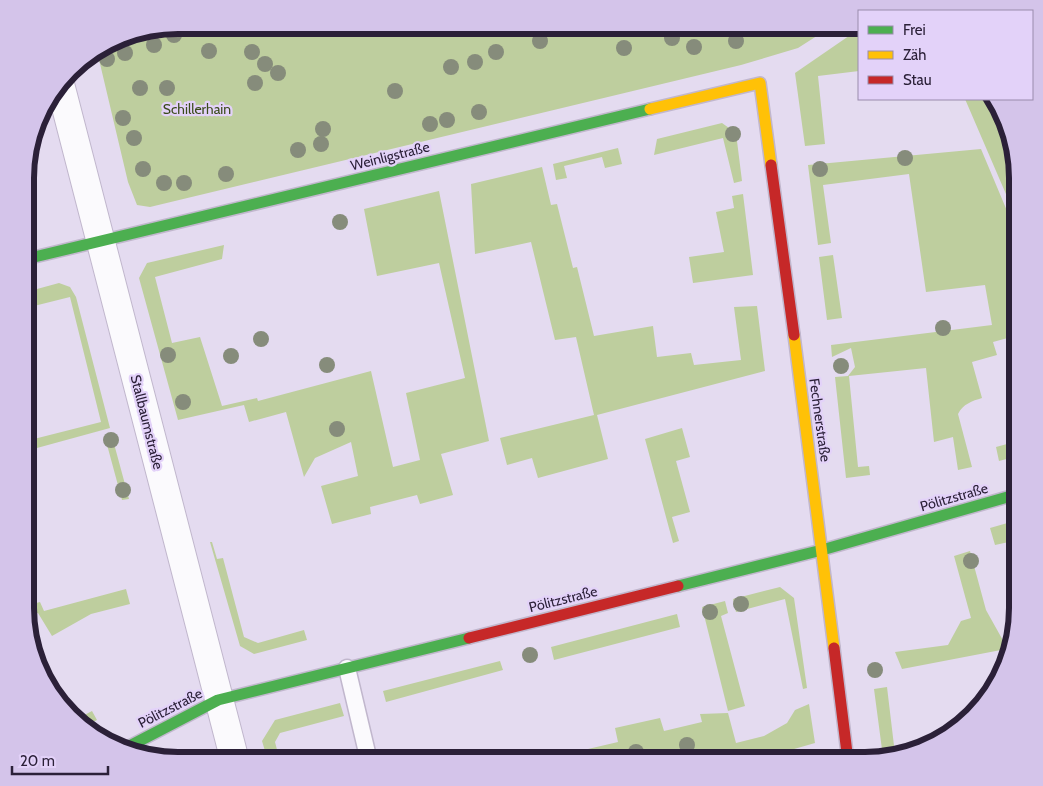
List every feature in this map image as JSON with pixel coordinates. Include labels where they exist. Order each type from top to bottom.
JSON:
[{"type":"street","name":"Weinligstraße","points":[[34,257],[760,83]]},
{"type":"street","name":"Fechnerstraße","points":[[760,83],[847,752]]},
{"type":"street","name":"Stallbaumstraße","points":[[62,92],[232,752]]},
{"type":"street","name":"Pölitzstraße","points":[[131,745],[218,700],[822,550],[1009,497]]},
{"type":"lane","points":[[347,668],[366,752]]},
{"type":"green space","name":"Schillerhain","points":[[177,34],[820,34],[798,48],[741,65],[150,207],[137,205],[128,182],[99,58],[131,41],[140,39]]},
{"type":"green space","points":[[852,34],[858,34],[858,71],[818,76],[825,144],[805,146],[795,73]]},
{"type":"green space","points":[[965,100],[986,100],[1002,131],[1008,159],[1009,201]]},
{"type":"green space","points":[[722,123],[736,133],[742,181],[734,183],[723,138],[654,155],[657,139]]},
{"type":"green space","points":[[618,148],[622,164],[605,168],[602,157],[564,166],[567,178],[556,180],[553,164]]},
{"type":"green space","points":[[981,149],[1009,216],[1009,338],[993,342],[997,355],[972,362],[982,398],[965,405],[958,414],[972,467],[958,470],[953,437],[934,442],[926,368],[849,376],[858,467],[869,466],[870,475],[846,478],[835,377],[848,376],[855,367],[851,348],[832,357],[831,345],[992,325],[985,285],[926,292],[909,174],[823,185],[831,243],[818,245],[808,165]]},
{"type":"green space","points":[[542,167],[551,205],[557,204],[573,268],[577,267],[594,336],[653,326],[657,357],[691,353],[694,365],[741,360],[734,307],[757,306],[765,371],[597,415],[608,459],[538,478],[532,458],[507,465],[500,438],[594,415],[576,337],[555,340],[531,242],[475,254],[471,184]]},
{"type":"green space","points":[[439,191],[489,441],[441,454],[453,495],[420,504],[417,495],[370,507],[371,514],[332,524],[321,486],[358,476],[351,442],[315,458],[304,477],[286,412],[249,422],[244,405],[178,420],[139,278],[147,263],[224,245],[222,259],[155,277],[172,343],[200,337],[222,406],[257,398],[258,401],[371,371],[393,467],[420,460],[406,393],[465,378],[439,263],[377,276],[364,209]]},
{"type":"green space","points":[[743,194],[753,275],[693,283],[689,257],[724,252],[716,212],[734,208],[732,196]]},
{"type":"green space","points":[[833,255],[842,318],[827,320],[819,257]]},
{"type":"green space","points":[[59,283],[70,287],[76,297],[110,428],[34,449],[34,439],[101,422],[70,297],[34,306],[34,290]]},
{"type":"green space","points":[[682,428],[690,457],[676,461],[690,512],[672,517],[679,541],[673,543],[645,439]]},
{"type":"green space","points":[[113,440],[129,499],[122,500],[106,441]]},
{"type":"green space","points":[[1009,443],[1009,458],[999,461],[996,447]]},
{"type":"green space","points":[[1009,523],[1009,542],[995,545],[990,528]]},
{"type":"green space","points":[[210,542],[212,542],[217,559],[223,558],[244,637],[258,643],[304,630],[307,640],[254,654],[240,646]]},
{"type":"green space","points":[[970,551],[986,610],[1005,643],[1002,653],[1001,650],[902,669],[895,652],[948,645],[961,621],[971,618],[954,556]]},
{"type":"green space","points":[[780,587],[794,598],[807,688],[803,689],[785,599],[736,612],[733,599]]},
{"type":"green space","points":[[126,589],[130,604],[91,614],[52,636],[38,613],[34,614],[34,604],[40,602],[44,611]]},
{"type":"green space","points":[[725,601],[728,613],[721,616],[745,706],[728,711],[702,607]]},
{"type":"green space","points":[[677,614],[680,627],[554,660],[551,647]]},
{"type":"green space","points":[[500,661],[503,670],[386,702],[383,691]]},
{"type":"green space","points":[[887,687],[894,749],[882,751],[874,689]]},
{"type":"green space","points":[[340,703],[344,716],[280,733],[275,742],[278,752],[265,752],[262,741],[275,720]]},
{"type":"green space","points":[[809,704],[815,743],[784,752],[589,752],[588,749],[618,742],[615,728],[660,718],[664,731],[702,722],[700,714],[728,713],[736,743],[764,736],[787,723],[795,710]]},
{"type":"green space","points":[[92,711],[97,720],[90,723],[82,716]]},
{"type":"traffic: fast","points":[[34,257],[650,109]]},
{"type":"traffic: fast","points":[[678,586],[822,550],[1009,497]]},
{"type":"traffic: fast","points":[[131,745],[218,700],[469,638]]},
{"type":"traffic: slow","points":[[650,109],[760,83],[771,165]]},
{"type":"traffic: slow","points":[[794,335],[834,648]]},
{"type":"traffic: jam","points":[[771,165],[794,335]]},
{"type":"traffic: jam","points":[[469,638],[678,586]]},
{"type":"traffic: jam","points":[[834,648],[847,752]]}]
